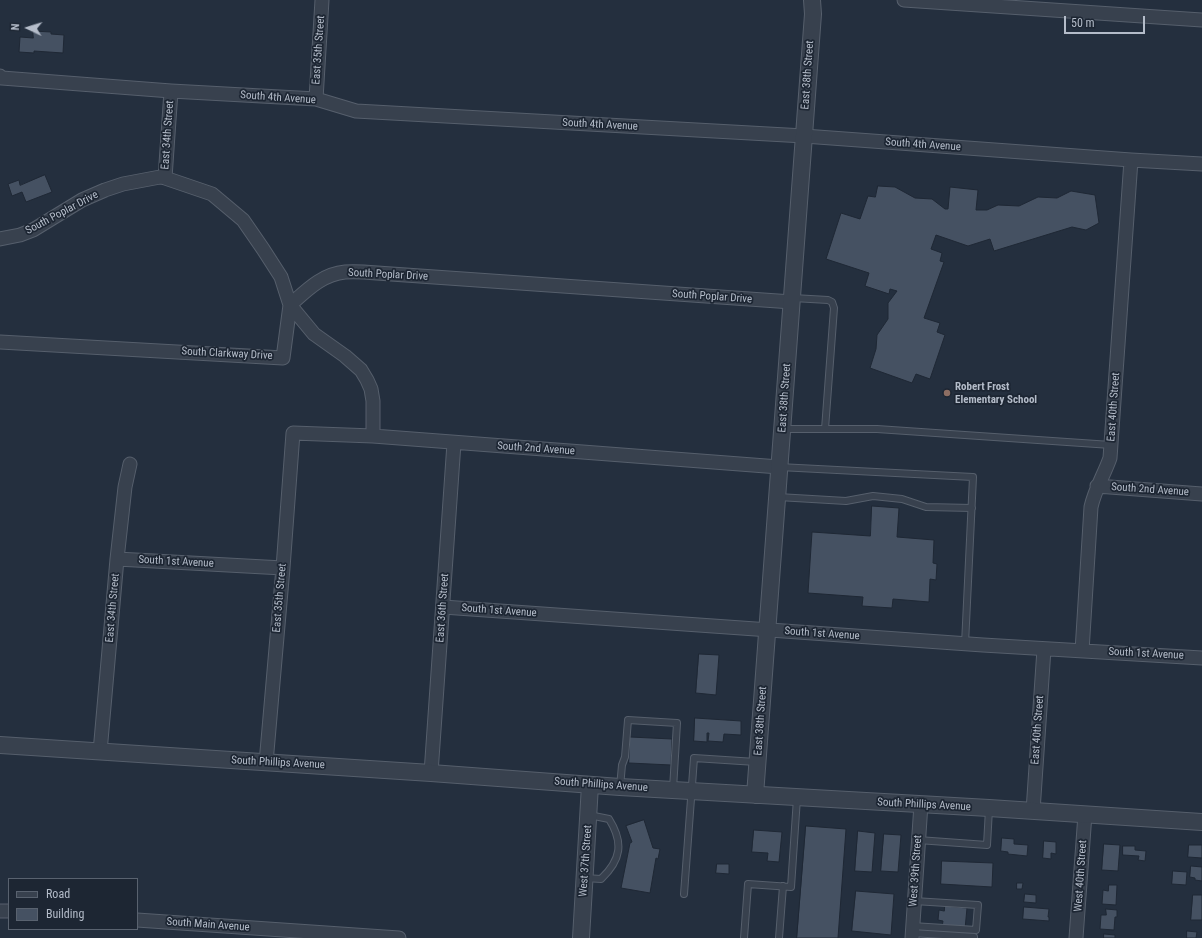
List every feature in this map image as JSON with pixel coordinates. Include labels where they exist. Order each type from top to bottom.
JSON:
[{"type":"street","name":"East 35th Street","points":[[316,99],[322,0]]},
{"type":"street","name":"East 38th Street","points":[[755,795],[813,14],[812,0]]},
{"type":"street","points":[[904,0],[1202,20]]},
{"type":"street","name":"South 4th Avenue","points":[[0,76],[2,78],[171,92],[316,99],[356,111],[804,136],[1202,164]]},
{"type":"street","name":"East 34th Street","points":[[165,178],[171,92]]},
{"type":"street","name":"East 40th Street","points":[[1082,651],[1091,507],[1093,496],[1110,458],[1131,160]]},
{"type":"street","name":"South Poplar Drive","points":[[0,239],[20,235],[33,230],[76,203],[105,190],[123,184],[160,177],[212,194],[243,220],[264,249],[281,277],[290,305],[322,278],[334,273],[346,272],[792,300]]},
{"type":"street","points":[[290,305],[314,334],[345,356],[361,370],[372,389],[372,436]]},
{"type":"street","name":"South Clarkway Drive","points":[[0,342],[283,358],[290,305]]},
{"type":"street","name":"East 35th Street","points":[[266,763],[293,433]]},
{"type":"street","name":"South 2nd Avenue","points":[[293,433],[372,436],[779,467]]},
{"type":"street","name":"East 36th Street","points":[[432,772],[454,443]]},
{"type":"street","name":"East 34th Street","points":[[100,752],[117,559],[130,464]]},
{"type":"street","name":"South 2nd Avenue","points":[[1097,486],[1202,494]]},
{"type":"street","name":"South 1st Avenue","points":[[117,559],[283,568]]},
{"type":"street","name":"South 1st Avenue","points":[[443,607],[965,644],[1202,658]]},
{"type":"street","name":"East 40th Street","points":[[1033,811],[1044,648]]},
{"type":"street","name":"South Phillips Avenue","points":[[0,746],[432,772],[620,787],[1202,822]]},
{"type":"street","name":"West 37th Street","points":[[581,938],[590,785]]},
{"type":"street","name":"West 39th Street","points":[[912,932],[921,804]]},
{"type":"street","name":"West 40th Street","points":[[1076,938],[1085,814]]},
{"type":"street","name":"South Main Avenue","points":[[138,920],[400,938]]},
{"type":"lane","points":[[792,300],[828,300],[832,302],[834,308],[825,429]]},
{"type":"lane","points":[[782,429],[877,429],[1111,446]]},
{"type":"lane","points":[[779,467],[973,477],[965,644]]},
{"type":"lane","points":[[777,497],[846,501],[880,496],[902,499],[926,507],[972,508]]},
{"type":"lane","points":[[620,787],[622,765],[625,757],[628,720],[677,722],[673,790]]},
{"type":"lane","points":[[684,894],[694,758],[758,762]]},
{"type":"lane","points":[[744,938],[748,884],[791,887],[797,798]]},
{"type":"lane","points":[[918,840],[987,844],[989,808]]},
{"type":"lane","points":[[585,878],[601,879],[614,864],[618,854],[618,842],[615,829],[609,819],[588,815]]},
{"type":"lane","points":[[779,938],[783,886]]},
{"type":"lane","points":[[912,932],[976,930],[978,905],[914,901]]},
{"type":"lane","points":[[912,932],[974,938]]},
{"type":"building","points":[[33,31],[51,32],[51,34],[64,35],[63,53],[34,51],[34,53],[19,52],[20,37],[33,38]]},
{"type":"building","points":[[45,175],[52,192],[26,202],[22,192],[12,196],[8,184],[19,180],[20,185]]},
{"type":"building","points":[[878,186],[895,187],[915,198],[932,199],[945,209],[948,209],[950,187],[978,190],[976,210],[987,210],[998,205],[1019,206],[1038,197],[1057,198],[1071,191],[1095,195],[1099,223],[1086,230],[1072,227],[994,251],[990,239],[968,246],[936,235],[931,249],[942,253],[940,261],[944,262],[924,318],[940,323],[937,332],[945,335],[930,379],[916,374],[912,383],[870,368],[876,349],[877,335],[888,319],[888,303],[897,291],[890,289],[889,294],[865,286],[869,273],[826,259],[841,213],[860,219],[868,196],[875,197]]},
{"type":"building","points":[[872,506],[899,508],[897,537],[934,540],[933,563],[937,564],[936,580],[930,579],[929,602],[893,599],[892,608],[862,606],[863,597],[808,593],[812,532],[870,536]]},
{"type":"building","points":[[699,654],[719,655],[716,695],[696,693]]},
{"type":"building","points":[[695,718],[741,721],[741,735],[724,734],[723,742],[708,741],[709,733],[707,733],[707,742],[694,741]]},
{"type":"building","points":[[630,737],[672,739],[671,765],[629,763]]},
{"type":"building","points":[[644,820],[653,848],[660,849],[658,859],[656,858],[650,893],[621,888],[630,843],[632,842],[626,826]]},
{"type":"building","points":[[806,826],[846,829],[838,938],[797,938]]},
{"type":"building","points":[[754,830],[782,832],[779,862],[767,861],[768,853],[752,852]]},
{"type":"building","points":[[858,831],[875,833],[872,872],[855,871]]},
{"type":"building","points":[[884,834],[901,835],[898,872],[881,871]]},
{"type":"building","points":[[1002,838],[1014,839],[1014,844],[1028,845],[1027,856],[1008,854],[1008,852],[1001,851]]},
{"type":"building","points":[[1044,841],[1056,842],[1056,854],[1051,853],[1051,859],[1043,858]]},
{"type":"building","points":[[1104,844],[1120,845],[1118,871],[1102,870]]},
{"type":"building","points":[[1189,845],[1202,845],[1202,858],[1188,857]]},
{"type":"building","points":[[1123,846],[1135,846],[1135,850],[1146,851],[1145,861],[1138,860],[1139,856],[1123,855]]},
{"type":"building","points":[[942,861],[993,863],[992,887],[941,884]]},
{"type":"building","points":[[717,864],[729,864],[729,874],[716,873]]},
{"type":"building","points":[[1191,866],[1202,867],[1202,881],[1195,880],[1195,878],[1190,877]]},
{"type":"building","points":[[1173,871],[1187,872],[1186,885],[1172,884]]},
{"type":"building","points":[[1017,883],[1023,883],[1022,889],[1017,889]]},
{"type":"building","points":[[1109,885],[1117,885],[1116,905],[1102,904],[1103,890],[1108,891]]},
{"type":"building","points":[[856,891],[894,894],[891,935],[852,931]]},
{"type":"building","points":[[1025,894],[1036,895],[1036,903],[1024,902]]},
{"type":"building","points":[[1193,895],[1202,895],[1202,920],[1191,920]]},
{"type":"building","points":[[945,906],[967,908],[965,929],[942,927],[943,921],[938,920],[939,910],[944,911]]},
{"type":"building","points":[[1024,907],[1049,909],[1049,921],[1023,919]]},
{"type":"building","points":[[1106,909],[1117,910],[1114,930],[1100,929],[1101,915],[1106,915]]},
{"type":"building","points":[[1187,931],[1197,932],[1196,938],[1187,938]]},
{"type":"building","points":[[1104,934],[1115,935],[1115,938],[1104,938]]},
{"type":"place","name":"Robert Frost Elementary School","points":[[947,393]]}]
